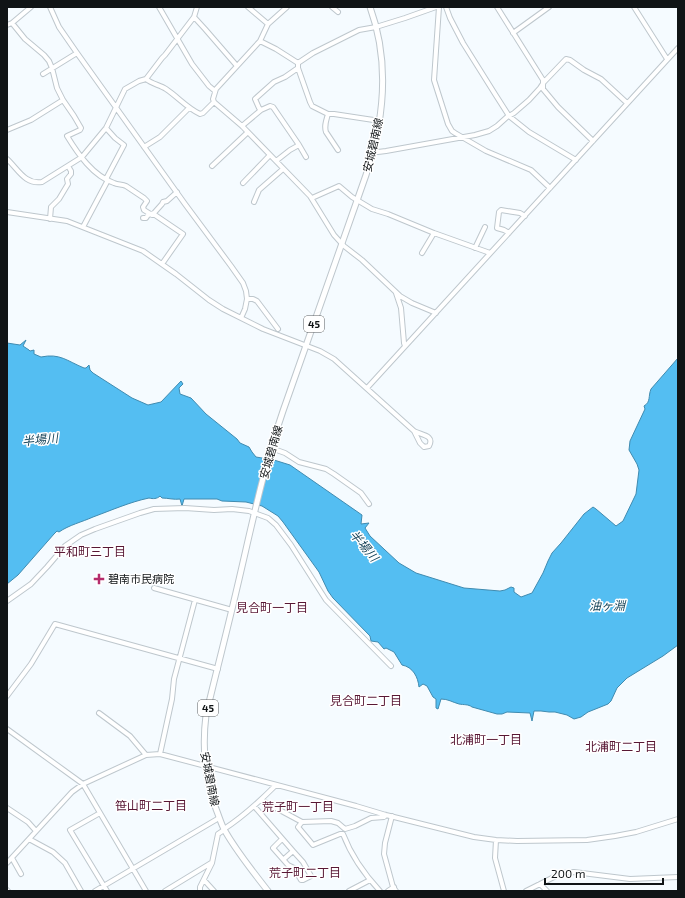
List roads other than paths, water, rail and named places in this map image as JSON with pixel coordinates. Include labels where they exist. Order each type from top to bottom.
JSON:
[{"type":"main road","name":"安城碧南線","points":[[268,891],[236,849],[219,818],[211,795],[206,767],[204,729],[206,715],[271,448],[374,151],[380,121],[383,80],[376,27],[370,7]]},
{"type":"street","points":[[7,25],[12,23],[31,7]]},
{"type":"street","points":[[50,7],[59,27],[77,54],[239,277],[245,287],[247,299],[241,318]]},
{"type":"street","points":[[159,7],[192,64],[209,86],[215,91]]},
{"type":"street","points":[[7,161],[27,179],[35,182],[42,182],[82,157],[106,128],[125,90],[146,79],[194,17],[197,7]]},
{"type":"street","points":[[248,7],[268,24]]},
{"type":"street","points":[[287,7],[268,24],[260,41],[218,87],[215,91],[213,99],[214,102],[242,126],[312,198],[332,232],[342,243],[395,292],[408,301],[436,313]]},
{"type":"street","points":[[332,7],[338,12]]},
{"type":"street","points":[[298,63],[313,53],[359,30],[376,27],[438,7],[434,80],[448,124],[452,131],[486,151],[531,170],[550,188]]},
{"type":"street","points":[[446,7],[463,43],[509,116],[529,132],[576,160]]},
{"type":"street","points":[[497,7],[543,80],[543,89],[558,107],[593,141]]},
{"type":"street","points":[[513,33],[549,7]]},
{"type":"street","points":[[634,7],[667,59]]},
{"type":"street","points":[[194,17],[237,66]]},
{"type":"street","points":[[12,23],[25,39],[49,61],[57,88],[81,128],[80,130],[67,136],[82,157],[99,175],[116,184],[123,184],[144,198],[147,201],[143,208],[144,210],[152,215],[155,215],[182,234],[162,264]]},
{"type":"street","points":[[260,41],[298,63]]},
{"type":"street","points":[[367,388],[678,48]]},
{"type":"street","points":[[43,74],[77,54]]},
{"type":"street","points":[[374,151],[386,151],[490,131],[529,100],[564,60],[568,59],[601,79],[627,103]]},
{"type":"street","points":[[298,63],[298,68],[311,104],[314,107],[328,114],[380,121]]},
{"type":"street","points":[[261,110],[255,99],[274,82],[285,77],[298,68]]},
{"type":"street","points":[[146,79],[168,91],[198,114],[202,114],[214,102]]},
{"type":"street","points":[[7,130],[31,120],[63,100]]},
{"type":"street","points":[[242,126],[261,110],[270,106],[273,107],[306,157]]},
{"type":"street","points":[[144,148],[160,137],[189,108]]},
{"type":"street","points":[[328,114],[325,126],[326,132],[338,150]]},
{"type":"street","points":[[83,227],[124,145],[106,128]]},
{"type":"street","points":[[212,166],[248,132]]},
{"type":"street","points":[[276,161],[299,145]]},
{"type":"street","points":[[243,183],[270,155]]},
{"type":"street","points":[[50,219],[51,207],[59,199],[68,184],[67,179],[71,174],[71,171],[68,166]]},
{"type":"street","points":[[254,202],[259,190],[284,169]]},
{"type":"street","points":[[312,198],[339,186],[352,197],[372,210],[388,214],[434,233],[490,253]]},
{"type":"street","points":[[143,218],[154,214],[162,204],[177,192]]},
{"type":"street","points":[[509,233],[497,228],[499,212],[501,210],[520,213],[525,216]]},
{"type":"street","points":[[7,212],[67,221],[143,251],[216,305],[267,330],[320,351],[334,359],[414,432]]},
{"type":"street","points":[[475,248],[485,227]]},
{"type":"street","points":[[422,253],[434,233]]},
{"type":"street","points":[[395,292],[401,308],[405,346]]},
{"type":"street","points":[[247,299],[254,299],[257,301],[278,329]]},
{"type":"street","points":[[271,448],[285,453],[299,462],[322,468],[334,474],[361,494],[369,504]]},
{"type":"street","points":[[7,601],[31,584],[48,567],[65,546],[81,535],[95,528],[154,509],[185,508],[255,511],[268,518],[276,525],[291,545],[326,600],[391,666]]},
{"type":"street","points":[[154,588],[232,610]]},
{"type":"street","points":[[160,754],[172,699],[174,679],[195,600]]},
{"type":"street","points":[[7,696],[31,664],[55,624],[218,669]]},
{"type":"street","points":[[99,713],[130,736],[146,755]]},
{"type":"street","points":[[7,730],[83,784],[146,891]]},
{"type":"street","points":[[7,863],[72,792],[83,784],[146,755],[160,754],[386,815],[474,837],[496,840],[587,840],[636,832],[678,819]]},
{"type":"street","points":[[200,891],[200,887],[212,863],[218,834],[254,806],[276,785]]},
{"type":"street","points":[[261,800],[302,822],[331,821],[338,823],[345,829],[371,818],[384,817],[386,815]]},
{"type":"street","points":[[254,806],[282,840],[303,862],[311,876],[300,880],[294,868],[288,865],[273,848],[282,840]]},
{"type":"street","points":[[7,808],[28,822],[36,831]]},
{"type":"street","points":[[100,813],[70,830],[107,891]]},
{"type":"street","points":[[388,891],[395,889],[384,854],[385,843],[392,816]]},
{"type":"street","points":[[95,891],[219,818]]},
{"type":"street","points":[[302,822],[298,827],[313,845],[343,834],[348,848],[370,880],[380,891]]},
{"type":"street","points":[[29,838],[53,852],[65,863],[81,891]]},
{"type":"street","points":[[496,840],[495,858],[504,891]]},
{"type":"street","points":[[284,859],[293,851]]},
{"type":"street","points":[[12,858],[21,874]]},
{"type":"street","points":[[166,891],[212,863]]},
{"type":"street","points":[[529,890],[562,873],[574,872],[630,879],[678,877]]},
{"type":"street","points":[[204,880],[214,891]]},
{"type":"street","points":[[351,891],[370,880]]},
{"type":"street","points":[[540,884],[547,891]]},
{"type":"water","name":"油ヶ淵","points":[[26,340],[23,346],[30,351],[34,350],[34,354],[41,357],[58,357],[84,368],[89,365],[90,370],[93,373],[132,398],[148,405],[161,402],[181,381],[183,384],[179,388],[180,394],[191,398],[206,414],[240,443],[249,447],[256,457],[274,460],[290,465],[362,515],[361,524],[369,523],[365,528],[370,536],[399,563],[416,573],[464,588],[500,591],[511,587],[514,588],[514,592],[521,597],[532,593],[552,553],[584,514],[593,507],[616,526],[623,521],[636,494],[639,470],[629,450],[630,441],[645,409],[644,406],[648,401],[651,389],[678,358],[678,645],[627,678],[617,688],[608,704],[574,719],[567,715],[555,712],[534,711],[532,721],[530,713],[507,712],[497,714],[443,699],[441,699],[438,709],[436,708],[436,699],[433,697],[427,686],[423,684],[419,687],[416,676],[412,670],[402,665],[394,652],[386,648],[384,649],[378,642],[371,641],[370,636],[333,598],[319,572],[278,516],[262,506],[246,502],[222,501],[217,499],[184,499],[182,506],[180,499],[162,498],[160,496],[158,498],[149,498],[135,502],[71,525],[59,532],[57,531],[18,575],[7,584],[7,343],[20,345]]},
{"type":"place","name":"碧南市民病院","points":[[99,579]]},
{"type":"district","name":"平和町三丁目","points":[[90,552]]},
{"type":"district","name":"見合町一丁目","points":[[272,608]]},
{"type":"district","name":"見合町二丁目","points":[[366,701]]},
{"type":"district","name":"北浦町一丁目","points":[[486,740]]},
{"type":"district","name":"北浦町二丁目","points":[[621,747]]},
{"type":"district","name":"笹山町二丁目","points":[[151,806]]},
{"type":"district","name":"荒子町一丁目","points":[[298,807]]},
{"type":"district","name":"荒子町二丁目","points":[[305,873]]},
{"type":"water label","name":"半場川","points":[[40,440]]},
{"type":"water label","name":"半場川","points":[[364,546]]}]
